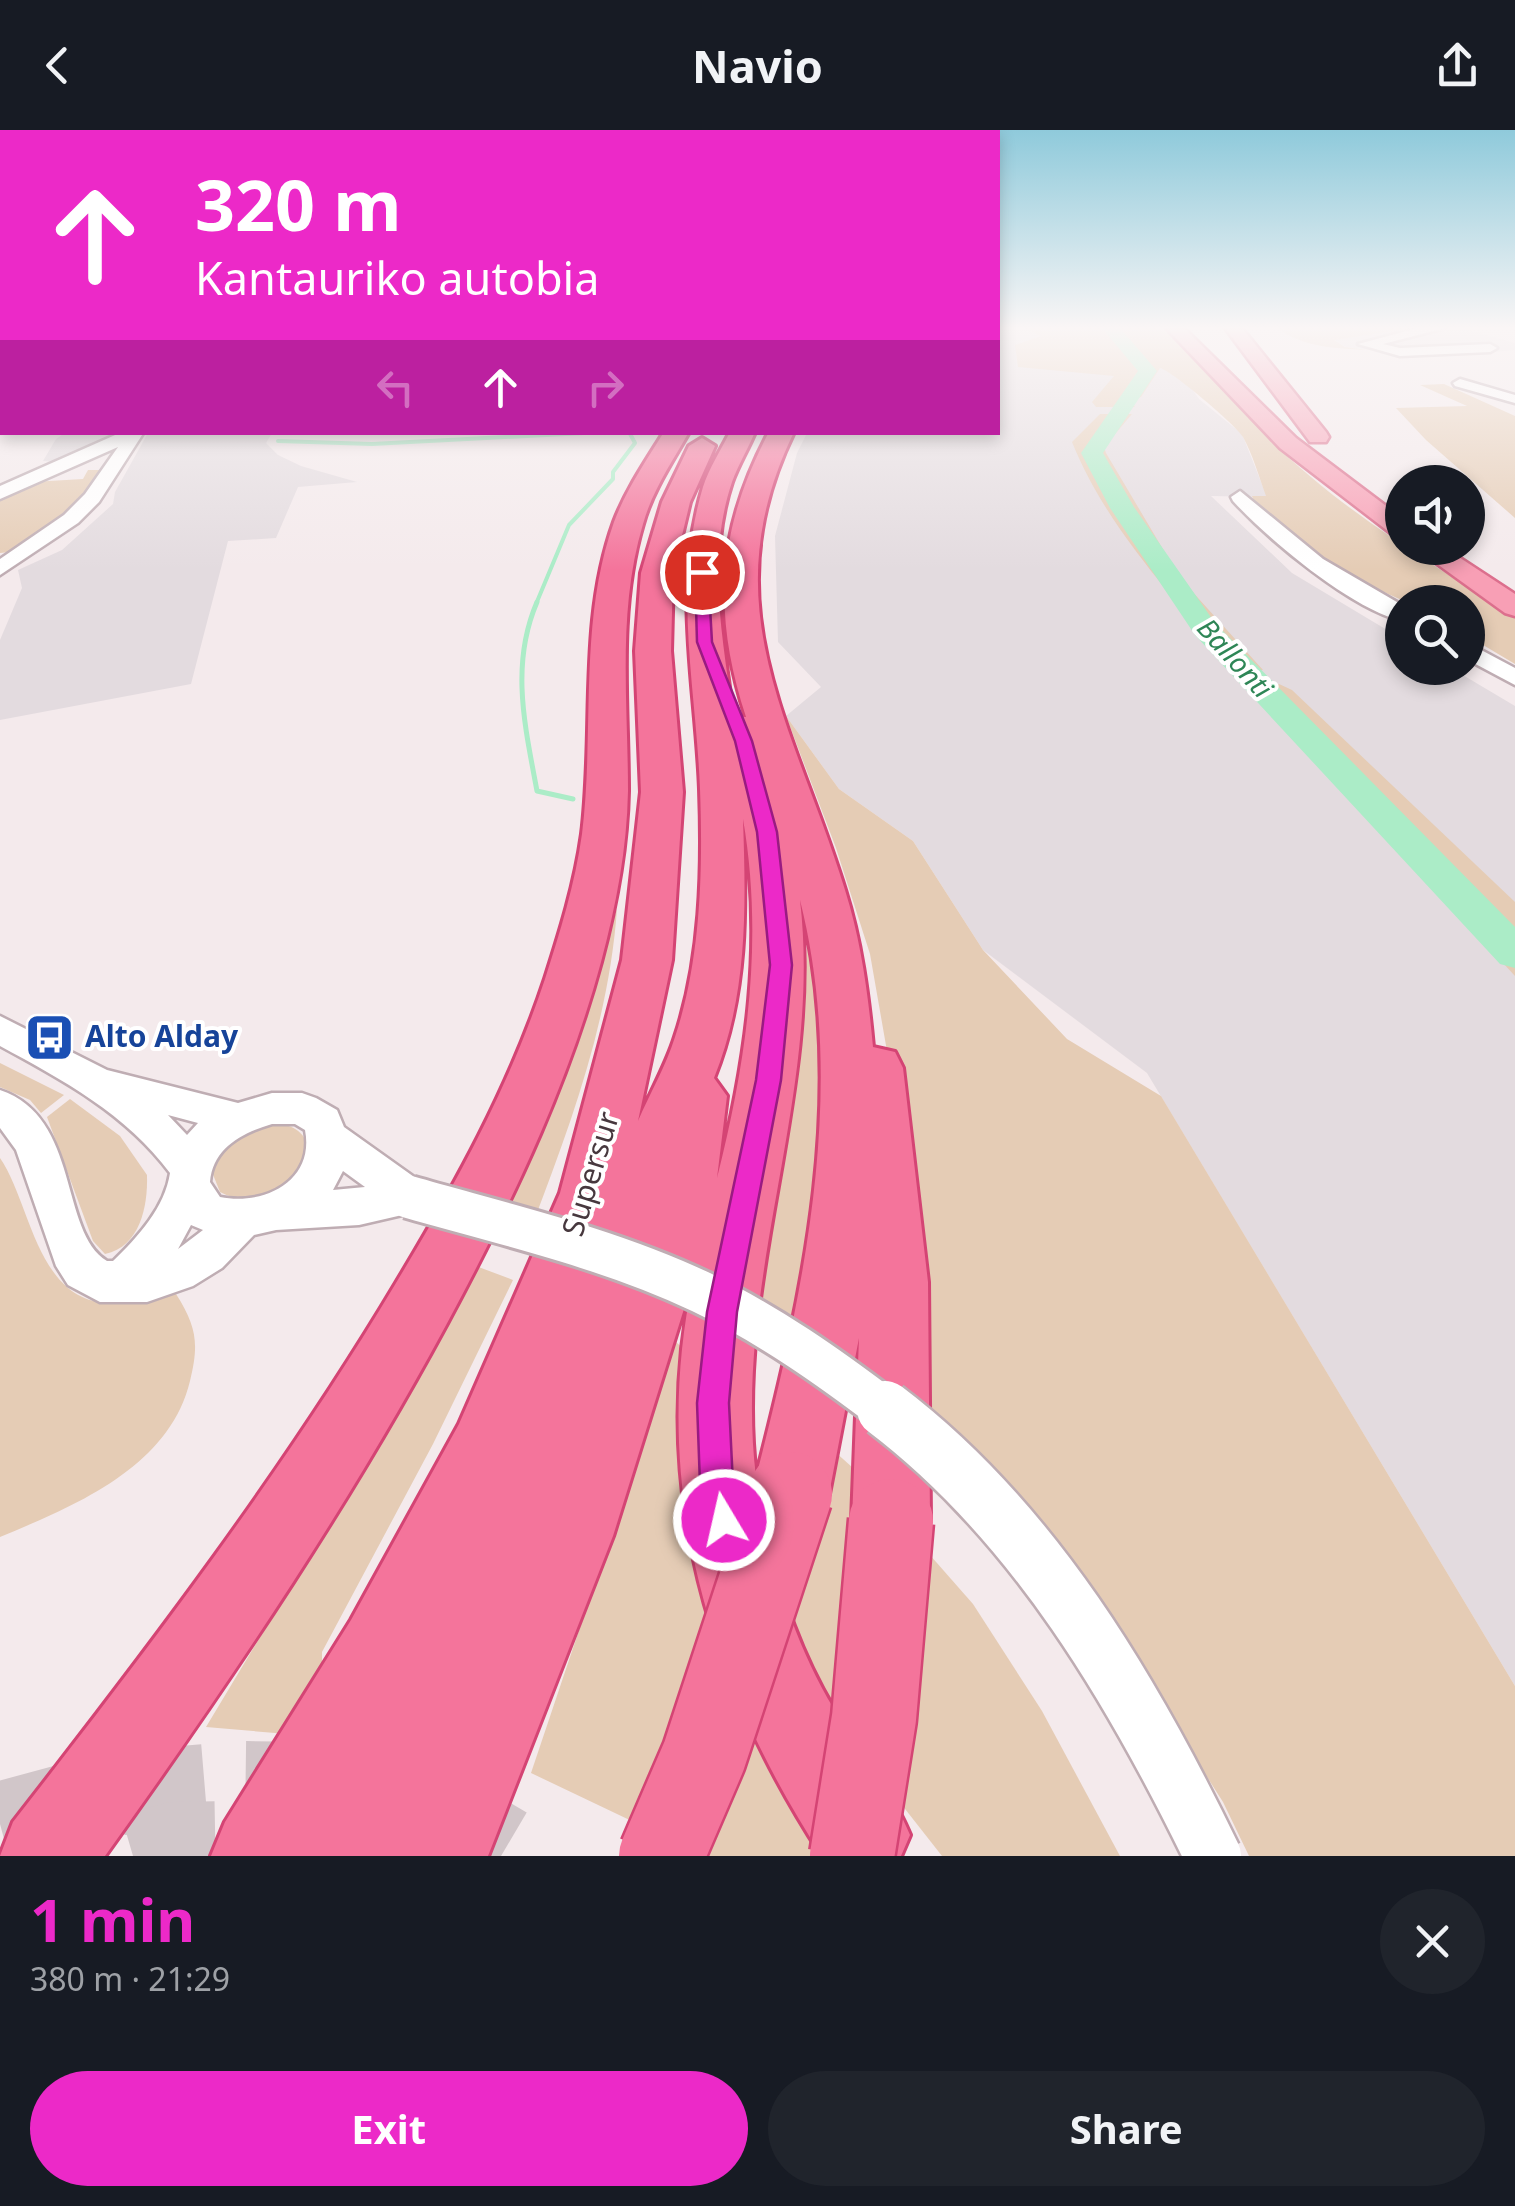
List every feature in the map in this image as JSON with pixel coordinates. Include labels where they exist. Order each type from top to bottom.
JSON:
[{"type":"highway","points":[[46,1856],[194,1662],[333,1457],[410,1326],[504,1152],[562,1010],[588,917],[604,838],[607,638],[614,569],[635,507],[675,435]]},
{"type":"highway","name":"Supersur","points":[[259,1856],[381,1650],[486,1451],[591,1194],[647,960],[662,792],[654,651],[657,574],[676,502],[709,435]]},
{"type":"highway","points":[[440,1856],[517,1686],[575,1538],[667,1257],[696,1141],[702,1040],[714,990],[722,910],[722,789],[705,642],[703,550],[718,483],[742,435]]},
{"type":"highway","points":[[661,1856],[710,1738],[790,1494],[824,1352],[842,1239],[848,1079],[831,928],[749,666],[741,609],[740,557],[746,519],[762,470],[780,435]]},
{"type":"highway","points":[[705,642],[744,741],[763,815],[775,883],[781,965],[766,1095],[722,1312],[713,1403],[717,1484],[731,1556],[774,1685],[826,1781],[878,1856]]},
{"type":"highway","points":[[831,928],[852,952],[880,1091],[895,1282],[890,1521],[874,1718],[852,1856]]},
{"type":"highway","name":"Supersur","points":[[343,1856],[458,1656],[560,1446],[661,1135],[702,1040]]},
{"type":"main road","points":[[1253,409],[1288,443],[1385,517]]},
{"type":"main road","points":[[1297,409],[1325,444],[1385,496]]},
{"type":"main road","points":[[1453,565],[1515,607]]},
{"type":"main road","points":[[1480,565],[1515,588]]},
{"type":"street","points":[[0,493],[129,435]]},
{"type":"street","points":[[0,569],[71,519],[92,498],[134,435]]},
{"type":"street","points":[[1240,497],[1276,538],[1332,577],[1385,605]]},
{"type":"street","points":[[1485,660],[1515,678]]},
{"type":"street","points":[[0,1030],[92,1078],[160,1129],[207,1213],[258,1216],[409,1198]]},
{"type":"street","points":[[92,1078],[236,1118]]},
{"type":"street","points":[[0,1106],[13,1112],[32,1138],[71,1249],[85,1271],[98,1280],[148,1283],[218,1247],[258,1216],[311,1186],[329,1154],[330,1139],[324,1125],[314,1114],[279,1106],[236,1118],[199,1150],[190,1180],[152,1252],[124,1280]]},
{"type":"street","points":[[330,1139],[409,1198],[626,1261],[690,1288],[788,1340],[909,1427],[967,1481],[1075,1613],[1126,1688],[1175,1772],[1213,1856]]},
{"type":"shaded area","points":[[1000,409],[1211,409],[1242,434],[1267,497],[1211,496],[1292,573],[1385,629],[1385,685],[1480,685],[1515,706],[1515,1686],[1147,1073],[983,950],[913,841],[839,789],[786,716],[821,687],[778,642],[775,536],[797,453],[806,435],[1000,435]]},
{"type":"shaded area","points":[[1214,409],[1242,409],[1297,465],[1385,533],[1385,565],[1435,565],[1466,585],[1385,585],[1385,592],[1295,540],[1259,509],[1252,496],[1266,496],[1238,431]]},
{"type":"shaded area","points":[[1397,409],[1498,409],[1515,416],[1515,518],[1485,492],[1485,465],[1455,465]]},
{"type":"shaded area","points":[[1100,414],[1132,414],[1104,447],[1106,453],[1180,578],[1263,670],[1234,673],[1145,563],[1104,505],[1072,442]]},
{"type":"shaded area","points":[[62,435],[125,435],[71,463],[43,461]]},
{"type":"shaded area","points":[[147,435],[271,435],[266,443],[278,455],[357,482],[298,487],[276,538],[228,541],[191,684],[0,720],[0,640],[22,588],[18,570],[62,550],[113,504],[115,492]]},
{"type":"shaded area","points":[[88,470],[100,470],[58,523],[30,544],[0,553],[0,501],[32,482],[83,479]]},
{"type":"shaded area","points":[[1485,598],[1515,617],[1515,664],[1485,646]]},
{"type":"shaded area","points":[[1279,684],[1292,690],[1515,902],[1515,976],[1249,689]]},
{"type":"shaded area","points":[[786,716],[839,789],[913,841],[983,950],[1067,1039],[1161,1096],[1515,1686],[1515,1856],[1249,1856],[1223,1802],[1101,1610],[978,1458],[927,1405],[891,1074],[870,954],[836,848]]},
{"type":"shaded area","points":[[617,909],[606,991],[587,1069],[533,1223],[502,1212],[566,1065]]},
{"type":"shaded area","points":[[807,945],[818,964],[832,1109],[808,1341],[752,1312],[801,1031]]},
{"type":"shaded area","points":[[0,1063],[64,1095],[41,1113],[30,1100],[0,1087]]},
{"type":"shaded area","points":[[70,1099],[120,1136],[147,1175],[140,1224],[126,1243],[105,1254],[93,1241],[47,1117]]},
{"type":"shaded area","points":[[276,1123],[297,1130],[306,1142],[306,1157],[297,1173],[263,1196],[242,1198],[220,1192],[212,1172],[228,1144],[245,1133]]},
{"type":"shaded area","points":[[0,1158],[38,1245],[64,1285],[83,1297],[106,1303],[176,1294],[192,1326],[195,1356],[179,1411],[162,1438],[140,1460],[87,1497],[0,1537]]},
{"type":"shaded area","points":[[476,1266],[513,1280],[433,1444],[322,1652],[322,1671],[287,1734],[206,1727],[423,1366]]},
{"type":"shaded area","points":[[676,1342],[688,1353],[680,1396],[679,1473],[717,1630],[638,1824],[531,1773]]},
{"type":"shaded area","points":[[833,1450],[873,1486],[846,1735],[787,1625]]},
{"type":"shaded area","points":[[915,1538],[973,1604],[1042,1711],[1120,1856],[942,1856],[898,1800]]},
{"type":"shaded area","points":[[765,1716],[831,1856],[709,1856]]},
{"type":"waterway","name":"Ballonti","points":[[1122,409],[1092,453],[1122,508],[1205,629],[1515,953]]},
{"type":"waterway","points":[[278,441],[372,444],[546,435]]},
{"type":"waterway","points":[[536,604],[569,525],[613,479],[613,472],[635,443],[631,435]]},
{"type":"waterway","points":[[537,602],[522,672],[532,767],[537,791],[573,799]]},
{"type":"tunnel","points":[[0,1824],[111,1794],[243,1783],[320,1784]]},
{"type":"tunnel","points":[[433,1806],[518,1856]]},
{"type":"tunnel","points":[[133,1856],[174,1844],[285,1842]]},
{"type":"place","name":"Alto Alday","points":[[50,1037]]},
{"type":"route","points":[[702,572],[705,642],[744,741],[767,832],[781,965],[763,1111],[722,1312],[713,1403],[717,1484],[724,1520]]}]
